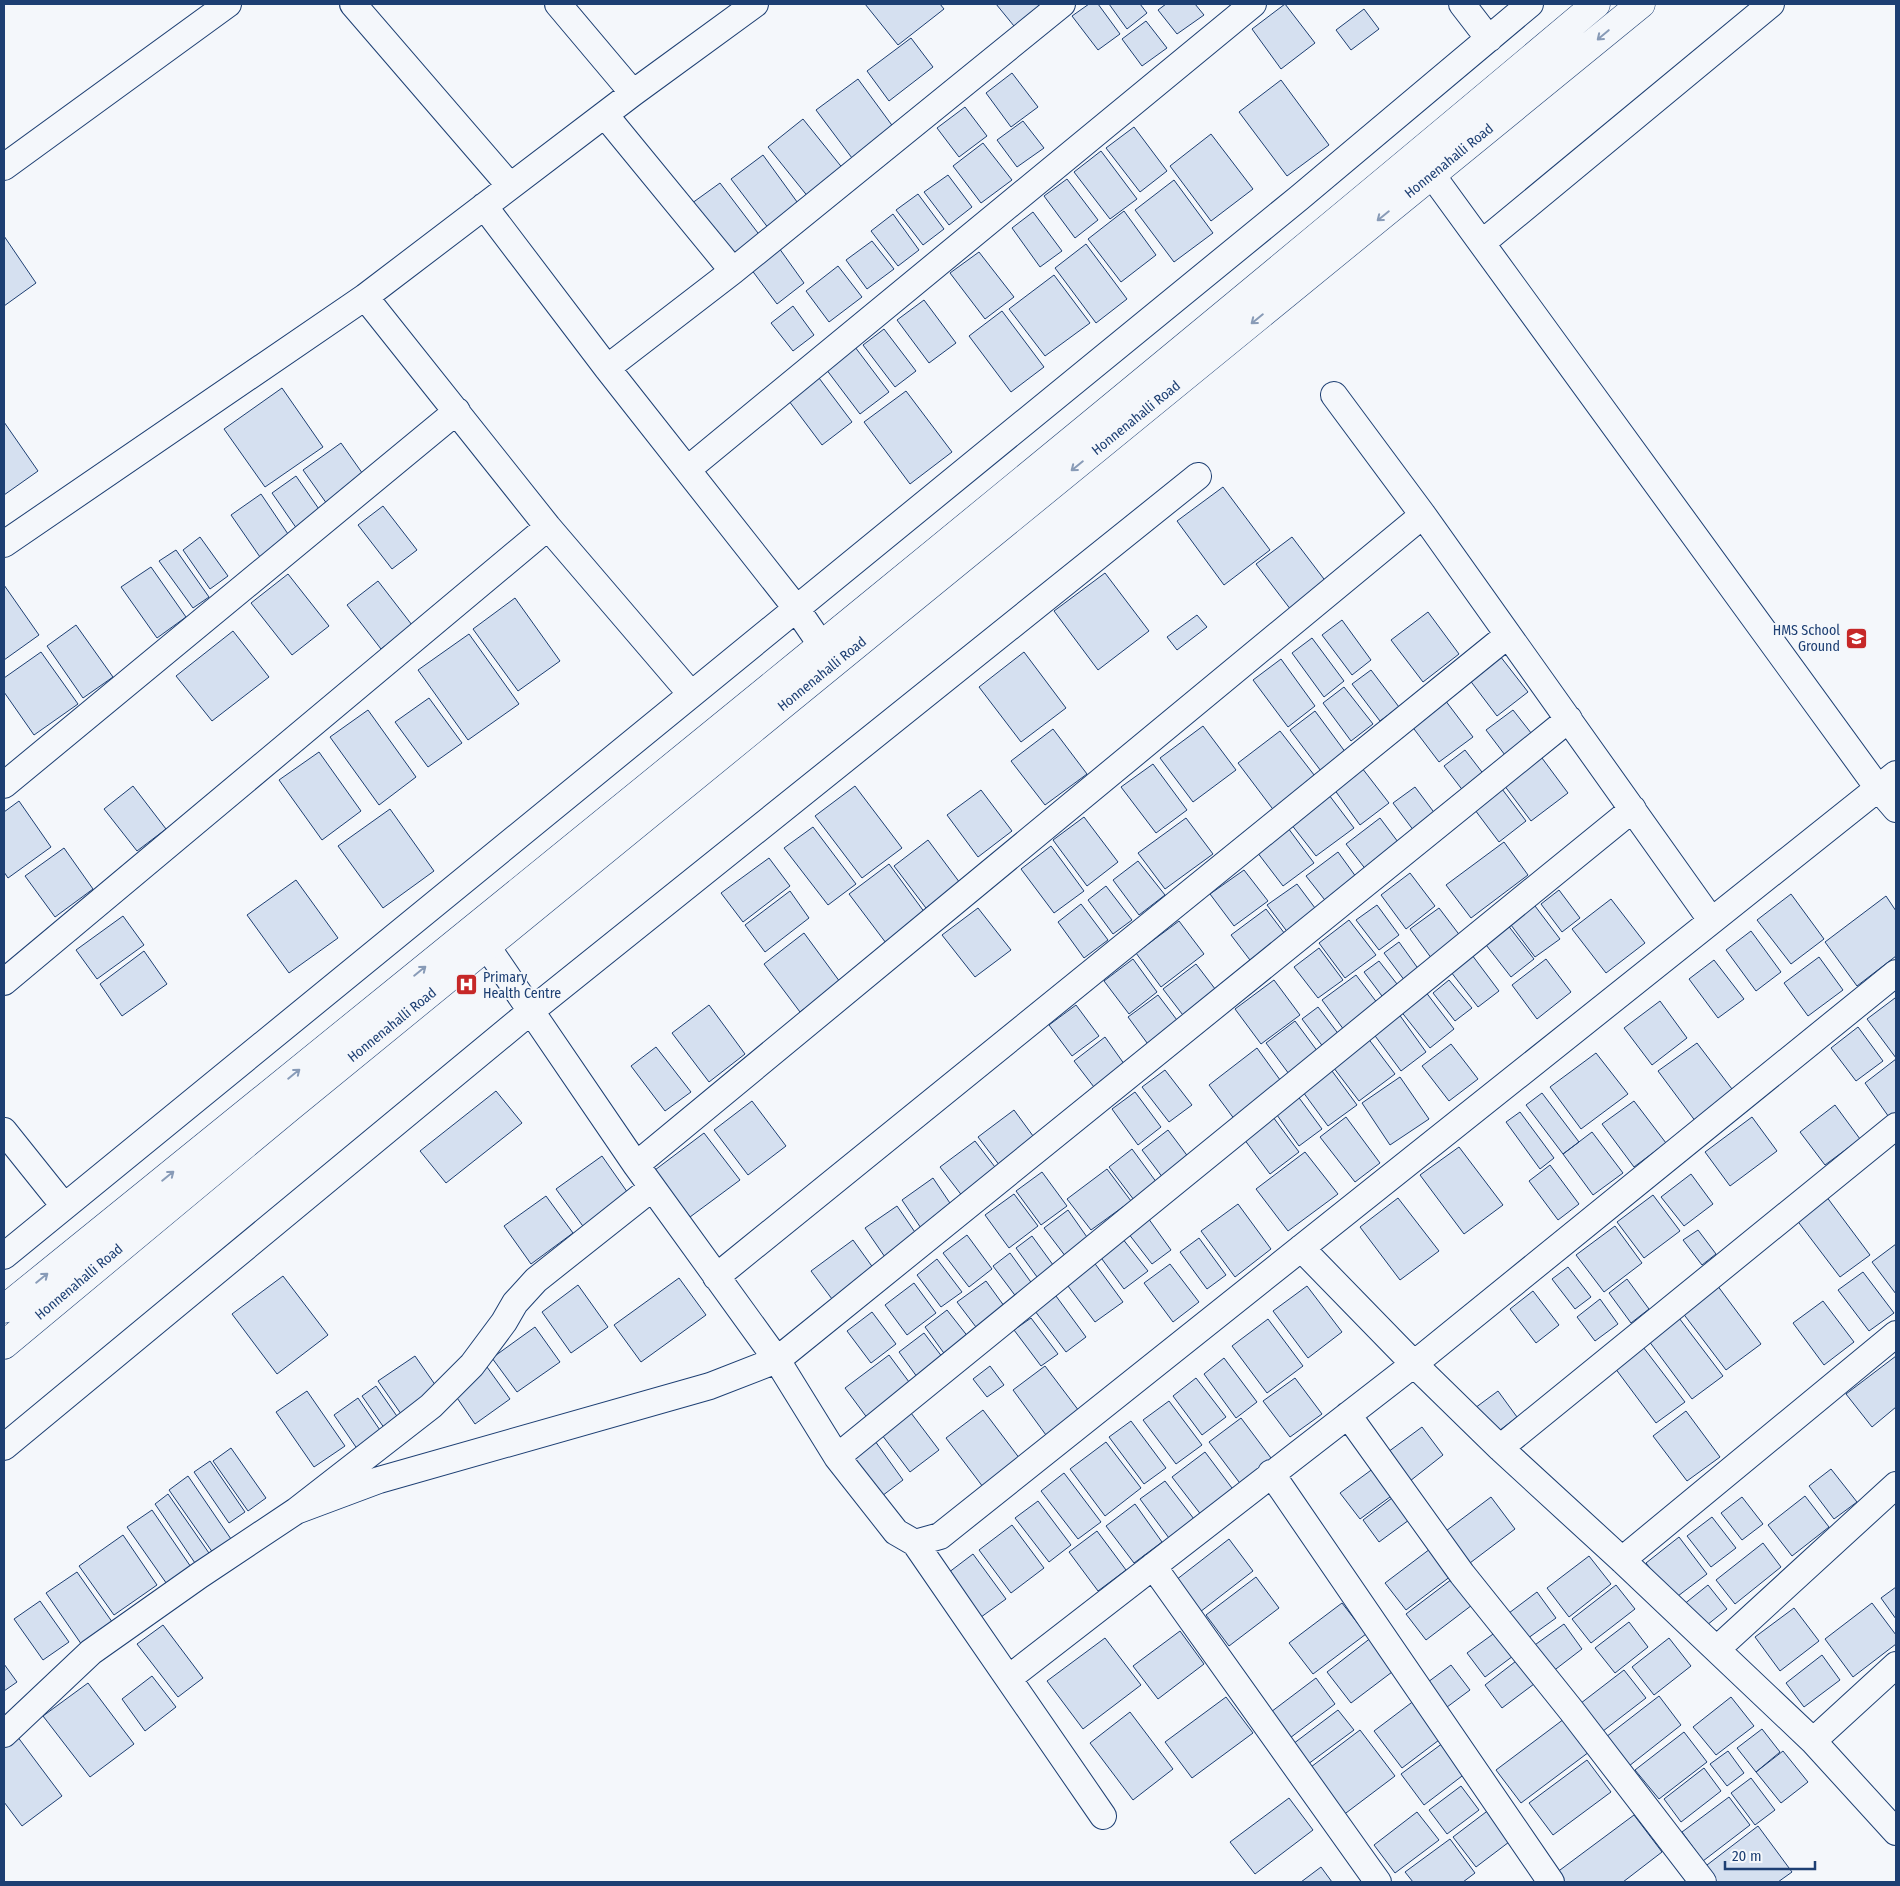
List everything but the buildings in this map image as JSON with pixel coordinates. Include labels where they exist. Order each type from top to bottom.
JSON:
[{"type":"street","points":[[4,167],[228,4]]},
{"type":"street","points":[[352,4],[510,186]]},
{"type":"street","points":[[558,4],[633,93]]},
{"type":"street","points":[[607,368],[733,271],[1062,4]]},
{"type":"street","points":[[688,469],[1253,4]]},
{"type":"street","points":[[1462,4],[1489,39]]},
{"type":"street","points":[[4,1256],[1299,198],[1530,4]]},
{"type":"street","name":"Honnenahalli Road","points":[[4,1345],[822,646],[1344,216],[1596,4]]},
{"type":"street","name":"Honnenahalli Road","points":[[4,1309],[481,937],[1432,175],[1641,4]]},
{"type":"street","points":[[1482,242],[1771,4]]},
{"type":"street","points":[[4,544],[365,297],[750,5]]},
{"type":"street","points":[[605,116],[733,271]]},
{"type":"street","points":[[1432,175],[1887,781],[1896,809]]},
{"type":"street","points":[[484,206],[607,368],[796,608],[822,646]]},
{"type":"street","points":[[365,297],[548,527],[691,694]]},
{"type":"street","points":[[1334,396],[1423,515],[1711,920]]},
{"type":"street","points":[[4,785],[457,412]]},
{"type":"street","points":[[4,1447],[531,1011],[1198,476]]},
{"type":"street","points":[[636,1165],[1423,515]]},
{"type":"street","points":[[4,982],[548,527]]},
{"type":"street","points":[[716,1277],[1508,635]]},
{"type":"street","points":[[296,1511],[379,1480],[710,1386],[777,1360],[1568,719]]},
{"type":"street","points":[[915,1543],[940,1536],[1887,781]]},
{"type":"street","points":[[836,1457],[1633,809]]},
{"type":"street","points":[[481,937],[652,1188],[777,1360],[836,1457],[896,1532],[915,1543],[1103,1816]]},
{"type":"street","points":[[1008,1678],[1414,1364],[1896,972]]},
{"type":"street","points":[[1500,1448],[1896,1126]]},
{"type":"street","points":[[4,1131],[64,1206]]},
{"type":"street","points":[[4,1734],[91,1652],[200,1575],[296,1511],[431,1406],[472,1365],[504,1322],[515,1302],[536,1280],[652,1188]]},
{"type":"street","points":[[1301,1248],[1414,1364],[1500,1448],[1622,1560],[1813,1741],[1896,1832]]},
{"type":"street","points":[[1622,1560],[1896,1334]]},
{"type":"street","points":[[1348,1415],[1462,1574],[1571,1710],[1703,1882]]},
{"type":"street","points":[[1271,1473],[1551,1882]]},
{"type":"street","points":[[1717,1649],[1896,1485]]},
{"type":"street","points":[[1153,1566],[1378,1882]]},
{"type":"street","points":[[1813,1741],[1896,1665]]},
{"type":"place","name":"HMS School Ground","points":[[1856,638]]},
{"type":"place","name":"Primary Health Centre","points":[[467,985]]}]
